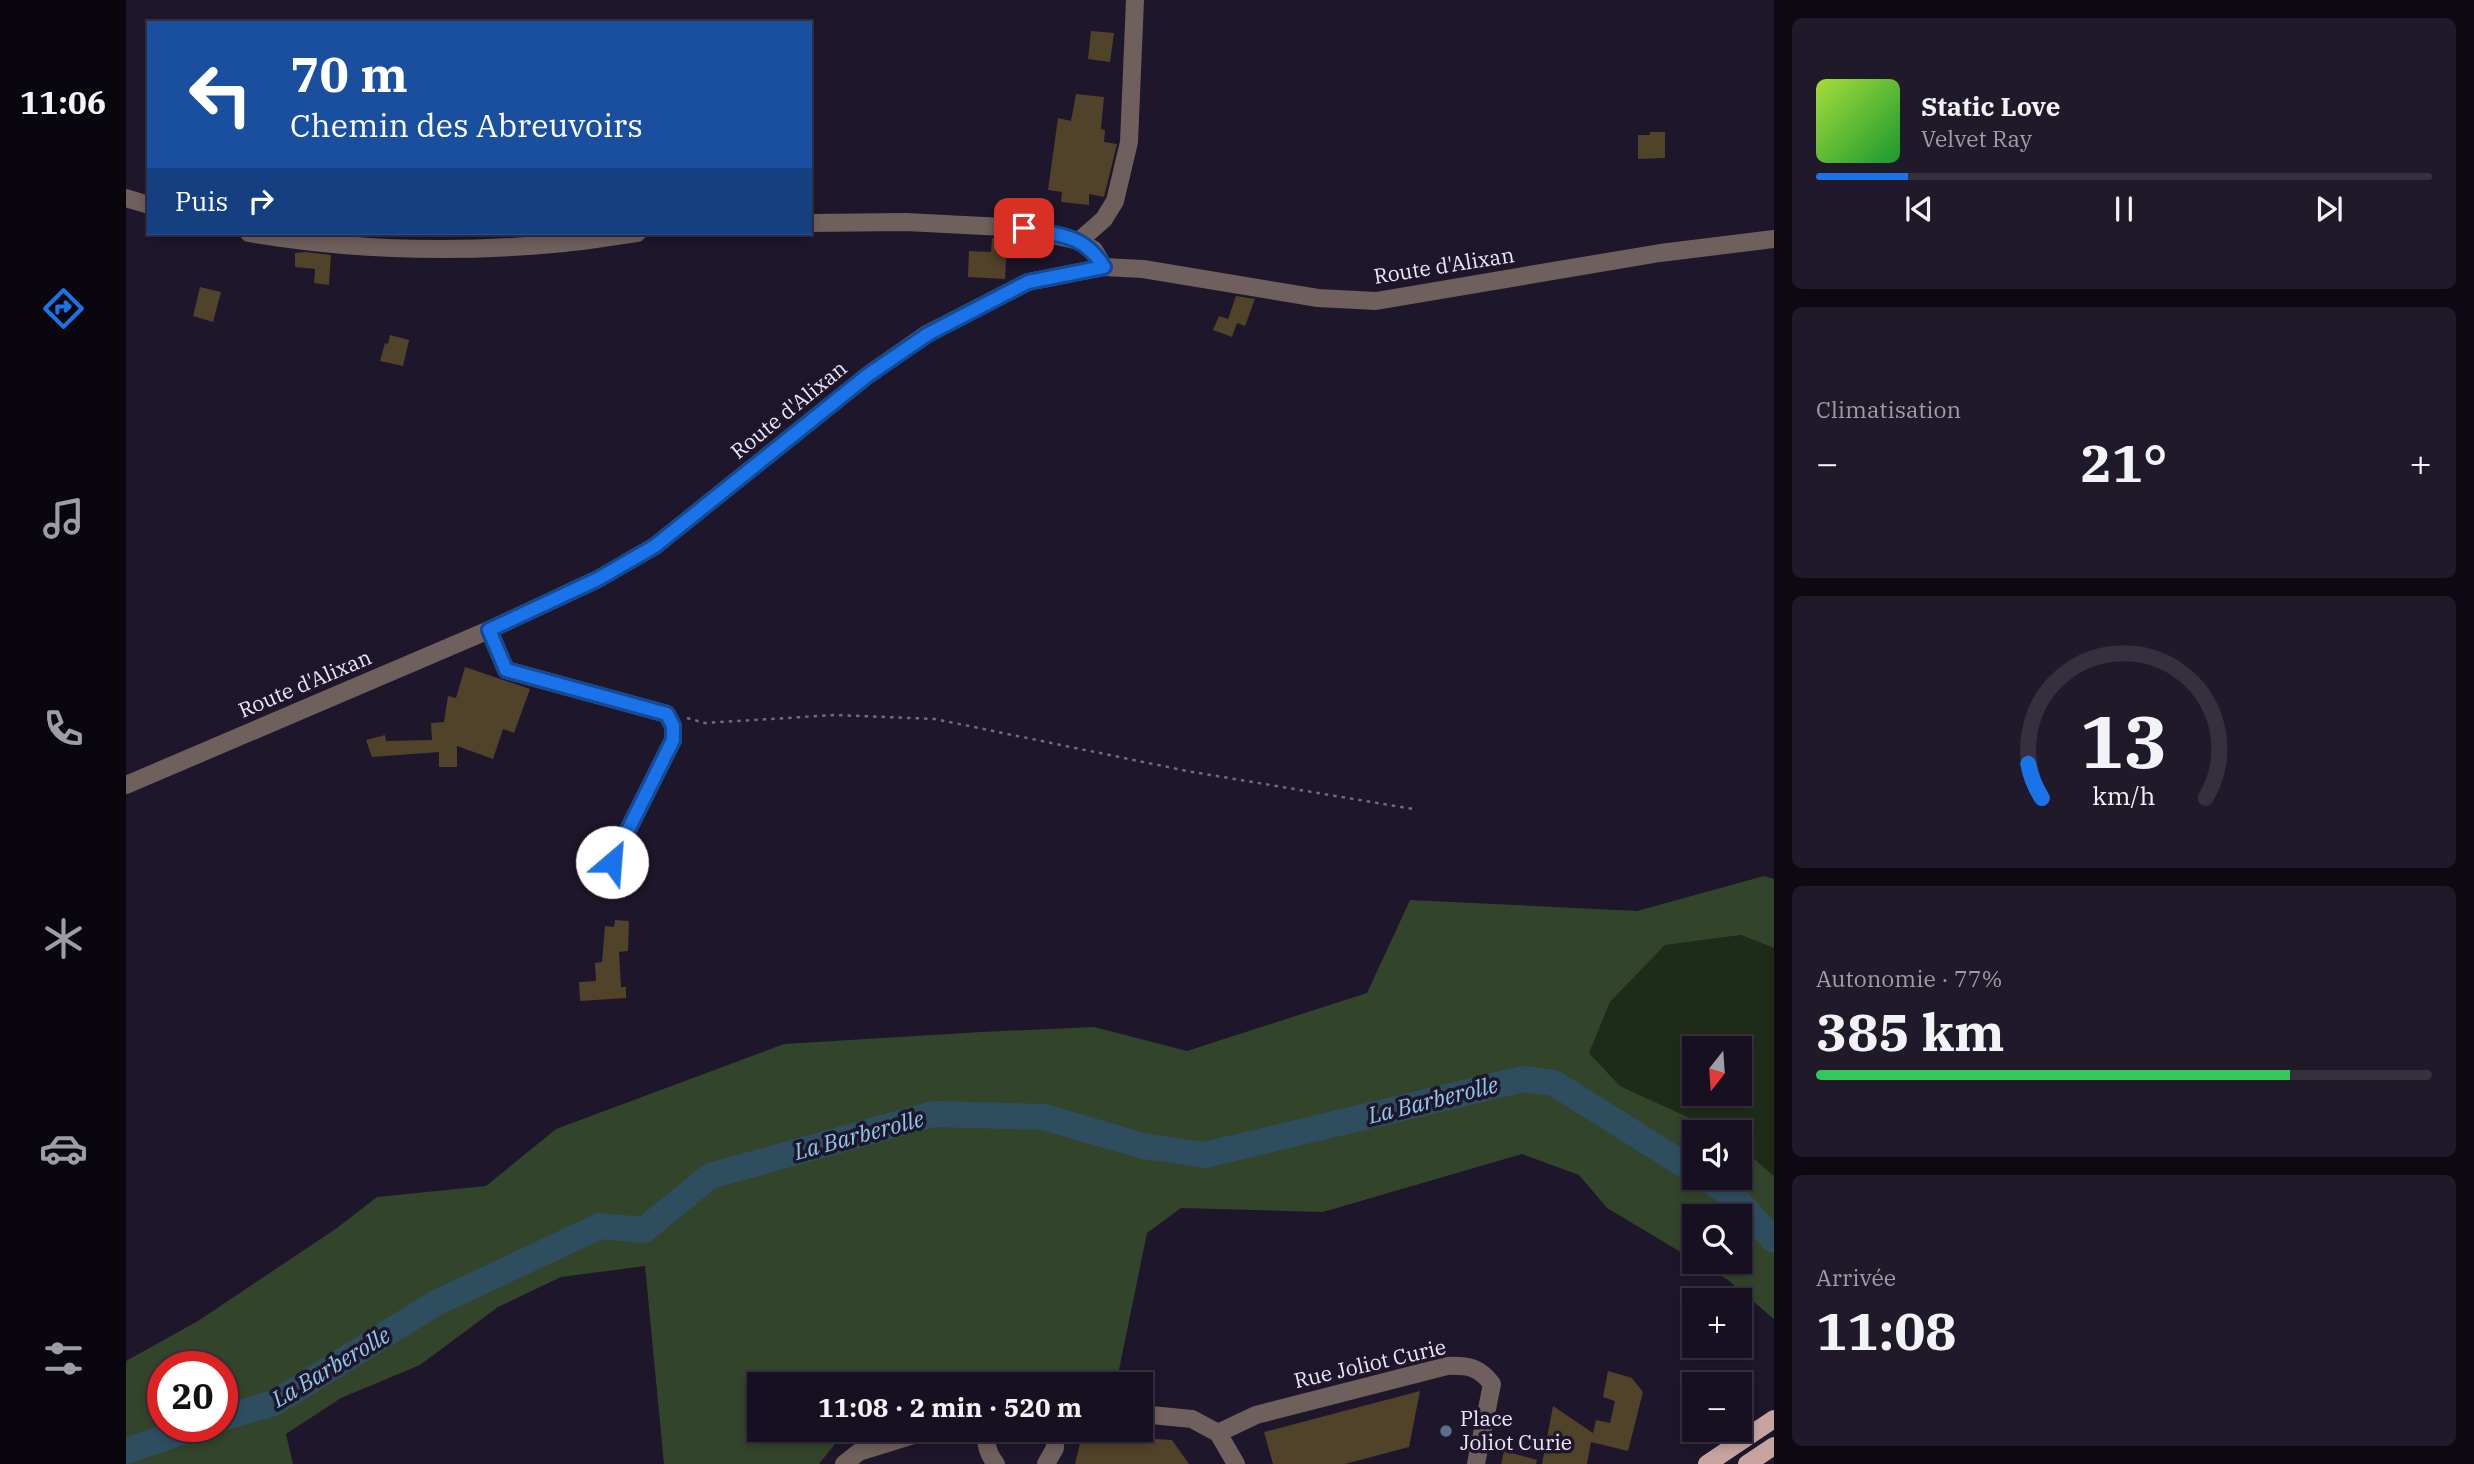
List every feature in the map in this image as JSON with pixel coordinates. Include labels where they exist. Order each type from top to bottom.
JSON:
[{"type":"main road","points":[[1707,1464],[1774,1419]]},
{"type":"main road","points":[[1747,1464],[1774,1446]]},
{"type":"street","points":[[1079,241],[1104,219],[1115,201],[1129,142],[1135,0]]},
{"type":"street","points":[[126,198],[147,204]]},
{"type":"street","points":[[812,223],[906,222],[1024,228],[1079,241],[1094,250],[1104,267]]},
{"type":"street","points":[[265,235],[351,246],[498,248],[622,235]]},
{"type":"street","name":"Route d'Alixan","points":[[126,785],[489,630],[598,579],[655,546],[868,375],[928,334],[1028,282],[1104,267],[1143,269],[1318,298],[1376,301],[1660,253],[1774,239]]},
{"type":"street","points":[[489,630],[506,670],[667,714],[673,726],[673,740],[612,862]]},
{"type":"street","name":"Rue Joliot Curie","points":[[1218,1433],[1256,1415],[1447,1366],[1465,1365],[1482,1372],[1492,1384],[1476,1464]]},
{"type":"street","points":[[1153,1414],[1192,1419],[1218,1433],[1236,1464]]},
{"type":"street","points":[[845,1464],[859,1452],[891,1442]]},
{"type":"street","points":[[988,1442],[989,1454],[996,1464]]},
{"type":"street","points":[[1046,1464],[1056,1442]]},
{"type":"street","points":[[1701,1464],[1730,1449]]},
{"type":"path","points":[[667,714],[705,723],[835,715],[935,719],[1187,771],[1413,809]]},
{"type":"green space","points":[[1764,876],[1774,879],[1774,948],[1741,935],[1665,945],[1610,1002],[1589,1053],[1620,1086],[1694,1120],[1682,1120],[1682,1190],[1752,1190],[1752,1157],[1774,1176],[1774,1319],[1752,1300],[1752,1288],[1737,1288],[1718,1274],[1752,1274],[1752,1204],[1682,1204],[1682,1253],[1607,1208],[1579,1175],[1522,1154],[1323,1212],[1181,1208],[1147,1233],[1119,1370],[747,1372],[747,1442],[836,1442],[819,1464],[664,1464],[645,1266],[561,1277],[498,1307],[420,1365],[341,1398],[286,1434],[293,1464],[126,1464],[126,1361],[198,1321],[337,1228],[377,1197],[486,1186],[556,1129],[784,1044],[1094,1027],[1187,1051],[1367,993],[1410,900],[1637,911]]},
{"type":"green space","points":[[1741,935],[1774,948],[1774,1176],[1752,1157],[1752,1120],[1694,1120],[1620,1086],[1589,1053],[1610,1002],[1665,945]]},
{"type":"building","points":[[1091,31],[1114,33],[1110,62],[1088,59]]},
{"type":"building","points":[[1076,94],[1104,97],[1101,129],[1105,130],[1104,142],[1117,144],[1104,197],[1089,194],[1089,205],[1061,202],[1062,192],[1048,190],[1058,118],[1071,121]]},
{"type":"building","points":[[1650,132],[1665,132],[1665,158],[1638,159],[1638,135],[1650,135]]},
{"type":"building","points":[[992,238],[1007,239],[1005,279],[968,277],[969,251],[991,252]]},
{"type":"building","points":[[295,253],[331,255],[329,285],[314,283],[315,269],[295,267]]},
{"type":"building","points":[[200,287],[221,292],[213,322],[193,316]]},
{"type":"building","points":[[1236,296],[1255,299],[1245,326],[1237,323],[1232,337],[1213,330],[1219,316],[1228,319]]},
{"type":"building","points":[[390,335],[409,340],[403,366],[380,361]]},
{"type":"building","points":[[465,667],[530,689],[514,733],[503,729],[493,759],[457,746],[457,767],[439,767],[439,752],[372,757],[366,740],[385,735],[386,741],[432,740],[431,723],[444,722],[448,696],[456,698]]},
{"type":"building","points":[[615,920],[629,921],[628,951],[619,952],[621,987],[626,987],[626,998],[580,1001],[579,982],[596,981],[595,963],[602,962],[605,926],[614,927]]},
{"type":"building","points":[[1608,1371],[1632,1378],[1643,1392],[1628,1451],[1591,1442],[1587,1464],[1542,1464],[1553,1406],[1593,1433],[1596,1420],[1610,1423],[1615,1401],[1603,1397]]},
{"type":"building","points":[[1420,1391],[1409,1447],[1345,1464],[1273,1464],[1264,1432]]},
{"type":"building","points":[[1153,1439],[1172,1440],[1189,1464],[1075,1464],[1080,1443],[1153,1442]]},
{"type":"building","points":[[1504,1451],[1537,1460],[1536,1464],[1501,1464]]},
{"type":"waterway","name":"La Barberolle","points":[[238,1413],[274,1403],[436,1303],[600,1226],[644,1230],[710,1176],[933,1114],[1044,1117],[1143,1146],[1205,1155],[1523,1079],[1554,1083],[1682,1163]]},
{"type":"waterway","name":"La Barberolle","points":[[1724,1190],[1774,1240]]},
{"type":"waterway","name":"La Barberolle","points":[[126,1451],[152,1442]]},
{"type":"place","name":"Place Joliot Curie","points":[[1446,1431]]},
{"type":"route","points":[[612,862],[673,740],[673,726],[667,714],[506,670],[489,630],[598,579],[655,546],[695,517],[868,375],[928,334],[1028,282],[1104,267],[1094,250],[1079,241],[1024,228]]}]
